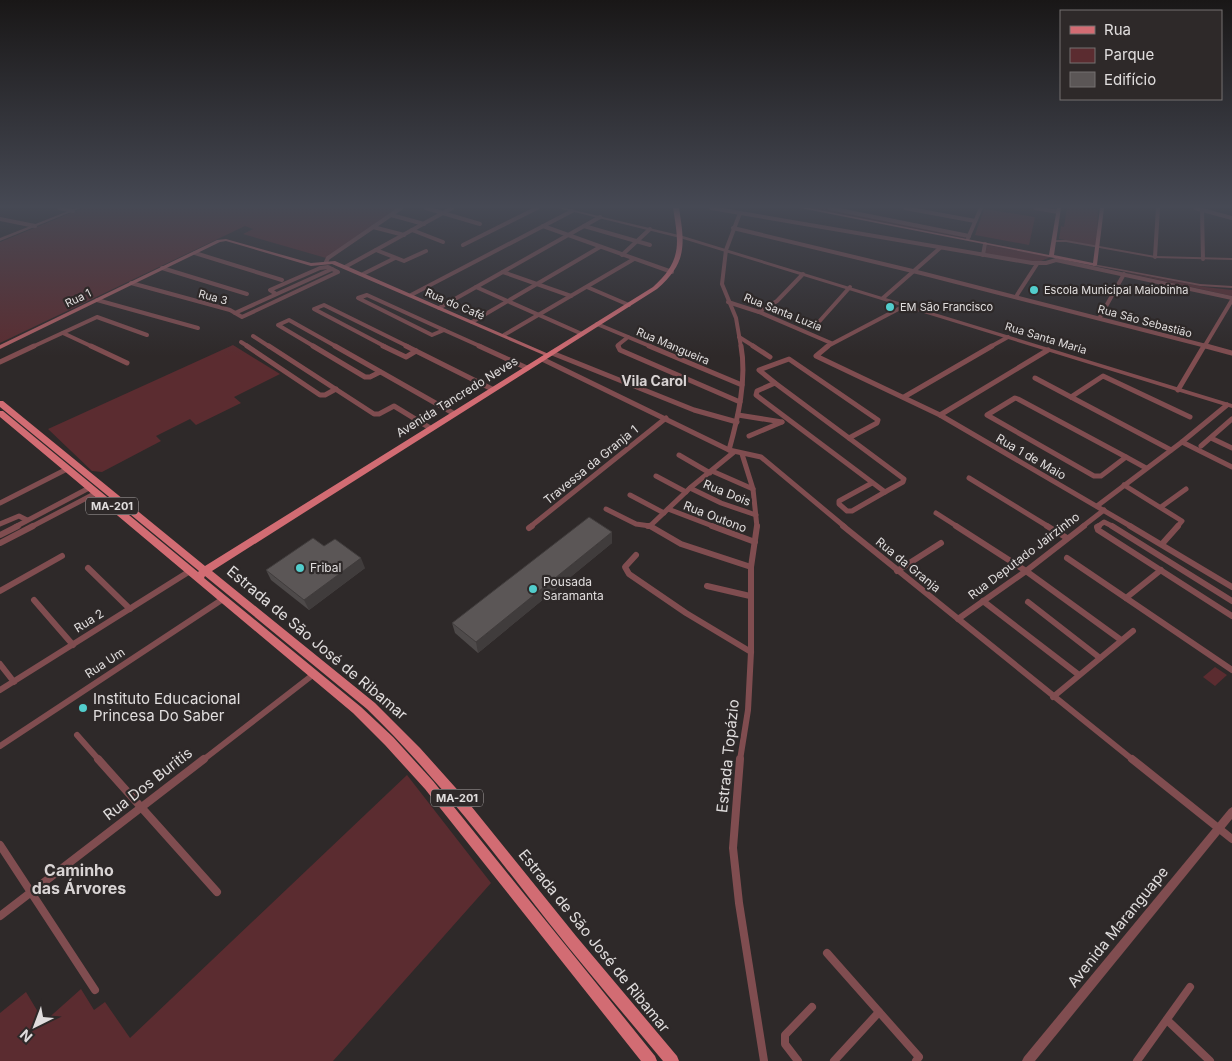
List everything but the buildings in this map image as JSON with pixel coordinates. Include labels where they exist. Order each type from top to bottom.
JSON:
[{"type":"main road","name":"Rua 1","points":[[0,347],[185,258]]},
{"type":"main road","name":"Rua do Café","points":[[286,258],[311,265],[331,262],[345,267],[504,335],[547,356]]},
{"type":"main road","name":"Avenida Tancredo Neves","points":[[201,575],[430,428],[655,288],[672,272],[678,258]]},
{"type":"main road","points":[[1054,258],[1095,265],[1096,258]]},
{"type":"main road","name":"Estrada de São José de Ribamar","points":[[0,404],[201,575],[371,706],[400,732],[484,830],[672,1061]]},
{"type":"main road","name":"Estrada de São José de Ribamar","points":[[0,413],[190,571],[201,575],[223,599],[357,710],[416,770],[650,1061]]},
{"type":"street","points":[[210,258],[282,280]]},
{"type":"street","points":[[326,262],[329,258]]},
{"type":"street","points":[[345,267],[362,258]]},
{"type":"street","points":[[363,274],[395,258],[406,260],[412,258]]},
{"type":"street","points":[[411,296],[484,258]]},
{"type":"street","points":[[439,308],[528,258]]},
{"type":"street","points":[[472,322],[582,258]]},
{"type":"street","points":[[630,258],[672,272]]},
{"type":"street","name":"Rua Santa Luzia","points":[[725,258],[722,284],[736,318],[744,361],[735,452]]},
{"type":"street","name":"Rua Santa Maria","points":[[750,258],[1230,406]]},
{"type":"street","name":"Rua São Sebastião","points":[[861,258],[1017,295],[1232,353]]},
{"type":"street","points":[[884,298],[929,258]]},
{"type":"street","points":[[998,258],[1037,264],[1054,258],[1150,282],[1232,299],[1178,390]]},
{"type":"street","points":[[1167,258],[1232,259]]},
{"type":"street","points":[[504,335],[634,259]]},
{"type":"street","points":[[1017,295],[1037,264]]},
{"type":"street","points":[[1095,265],[1200,285],[1232,287]]},
{"type":"street","points":[[234,312],[243,316],[338,272],[326,266],[318,268],[270,290],[276,294]]},
{"type":"street","points":[[162,268],[247,294]]},
{"type":"street","points":[[234,312],[332,269]]},
{"type":"street","points":[[503,272],[571,296]]},
{"type":"street","points":[[759,312],[777,301],[803,274]]},
{"type":"street","points":[[1100,317],[1124,274]]},
{"type":"street","name":"Rua 3","points":[[131,283],[234,312]]},
{"type":"street","points":[[476,287],[582,334]]},
{"type":"street","points":[[587,287],[628,305]]},
{"type":"street","points":[[817,324],[850,287]]},
{"type":"street","points":[[444,330],[436,335],[432,335],[358,298],[367,294],[528,368]]},
{"type":"street","points":[[97,300],[198,328]]},
{"type":"street","name":"Rua Santa Luzia","points":[[728,302],[759,312],[831,343]]},
{"type":"street","points":[[416,351],[404,357],[314,309],[324,305],[416,351],[492,389]]},
{"type":"street","points":[[831,343],[906,305]]},
{"type":"street","points":[[0,362],[98,317],[147,335]]},
{"type":"street","points":[[380,372],[370,377],[365,377],[278,325],[289,320],[380,372],[453,414]]},
{"type":"street","name":"Rua Mangueira","points":[[597,324],[742,384]]},
{"type":"street","points":[[63,333],[127,363]]},
{"type":"street","points":[[253,336],[374,414],[380,414],[392,407],[396,407],[430,428]]},
{"type":"street","points":[[628,337],[618,345],[620,350],[740,402]]},
{"type":"street","points":[[739,337],[770,357]]},
{"type":"street","points":[[904,397],[1008,338]]},
{"type":"street","points":[[241,342],[320,395],[325,395],[336,389]]},
{"type":"street","name":"Rua 1 de Maio","points":[[831,343],[816,355],[824,361],[940,415],[1162,544],[1232,587]]},
{"type":"street","points":[[940,415],[1048,350]]},
{"type":"street","points":[[547,356],[694,410],[737,422]]},
{"type":"street","name":"Rua da Granja","points":[[547,356],[735,452],[761,457],[897,571],[1232,839]]},
{"type":"street","points":[[848,438],[877,423],[878,420],[789,360],[786,359],[759,370],[774,383],[848,438],[904,479],[903,482],[852,511],[847,511],[839,504],[839,501],[872,483]]},
{"type":"street","points":[[1071,397],[1103,376],[1190,417]]},
{"type":"street","points":[[1036,378],[1171,450]]},
{"type":"street","points":[[774,383],[757,391],[756,395],[885,492]]},
{"type":"street","points":[[1126,457],[1098,477],[987,415],[1015,398],[1126,457],[1146,468]]},
{"type":"street","points":[[1097,506],[1230,406]]},
{"type":"street","points":[[738,414],[782,422]]},
{"type":"street","name":"Travessa da Granja 1","points":[[528,528],[666,418]]},
{"type":"street","points":[[749,436],[788,419]]},
{"type":"street","points":[[1201,446],[1232,419]]},
{"type":"street","points":[[1211,438],[1232,448]]},
{"type":"street","points":[[1182,442],[1232,467]]},
{"type":"street","points":[[650,526],[688,490],[735,452]]},
{"type":"street","name":"Estrada Topázio","points":[[735,452],[753,489],[756,515],[755,542],[751,567],[751,652],[748,710],[740,766],[733,848],[738,893],[764,1061]]},
{"type":"street","points":[[679,455],[711,472],[753,489]]},
{"type":"street","points":[[0,503],[67,469]]},
{"type":"street","name":"Rua Dois","points":[[656,476],[721,503],[756,515]]},
{"type":"street","points":[[969,478],[1066,538]]},
{"type":"street","points":[[1124,485],[1183,522],[1162,544]]},
{"type":"street","points":[[1161,507],[1186,489]]},
{"type":"street","points":[[0,535],[27,520],[93,490]]},
{"type":"street","points":[[0,542],[93,490]]},
{"type":"street","name":"Rua Outono","points":[[630,495],[666,511],[755,542]]},
{"type":"street","points":[[606,509],[636,524],[650,526],[681,544],[751,567]]},
{"type":"street","name":"Rua Deputado Jairzinho","points":[[958,619],[1026,571],[1104,510]]},
{"type":"street","points":[[936,514],[1026,571],[1122,640]]},
{"type":"street","points":[[0,524],[19,516],[27,520]]},
{"type":"street","points":[[1232,600],[1108,523],[1104,522],[1097,527],[1098,530],[1232,616]]},
{"type":"street","points":[[897,571],[941,543]]},
{"type":"street","points":[[636,555],[625,567],[629,574],[686,613],[751,652]]},
{"type":"street","points":[[0,591],[62,556]]},
{"type":"street","points":[[1068,558],[1232,670]]},
{"type":"street","points":[[88,568],[130,609]]},
{"type":"street","points":[[1126,598],[1161,570]]},
{"type":"street","name":"Rua 2","points":[[0,690],[190,571]]},
{"type":"street","points":[[707,586],[750,596]]},
{"type":"street","name":"Rua Um","points":[[0,746],[223,599]]},
{"type":"street","points":[[34,600],[73,645]]},
{"type":"street","points":[[983,601],[1079,675]]},
{"type":"street","points":[[1028,602],[1100,658]]},
{"type":"street","points":[[1053,697],[1133,631]]},
{"type":"street","points":[[0,664],[14,682]]},
{"type":"street","name":"Rua Dos Buritis","points":[[0,916],[314,674]]},
{"type":"street","points":[[77,735],[217,892]]},
{"type":"street","name":"Avenida Maranguape","points":[[1028,1061],[1232,812]]},
{"type":"street","points":[[0,845],[95,990]]},
{"type":"street","points":[[827,953],[919,1057],[916,1061]]},
{"type":"street","points":[[1137,1061],[1190,987]]},
{"type":"street","points":[[798,1061],[785,1044],[785,1035],[812,1007]]},
{"type":"street","points":[[834,1061],[879,1012]]},
{"type":"street","points":[[1167,1020],[1210,1061]]},
{"type":"green space","points":[[0,258],[179,258],[0,343]]},
{"type":"green space","points":[[1005,258],[1050,258],[1036,263]]},
{"type":"green space","points":[[1119,271],[1205,287],[1232,290],[1232,296]]},
{"type":"green space","points":[[233,345],[280,374],[234,397],[241,403],[196,425],[190,419],[156,436],[161,441],[102,472],[92,471],[48,429]]},
{"type":"green space","points":[[1215,667],[1227,675],[1215,686],[1203,677]]},
{"type":"green space","points":[[407,775],[491,883],[333,1061],[0,1061],[0,1013],[26,992],[44,1022],[81,989],[94,1010],[105,1002],[130,1038]]},
{"type":"place","name":"Escola Municipal Maiobinha","points":[[1034,290]]},
{"type":"place","name":"EM São Francisco","points":[[890,307]]},
{"type":"place","name":"Fribal","points":[[300,568]]},
{"type":"place","name":"Pousada Saramanta","points":[[533,589]]},
{"type":"place","name":"Instituto Educacional Princesa Do Saber","points":[[83,708]]},
{"type":"district","name":"Vila Carol","points":[[654,381]]},
{"type":"district","name":"Caminho das Árvores","points":[[79,879]]}]
